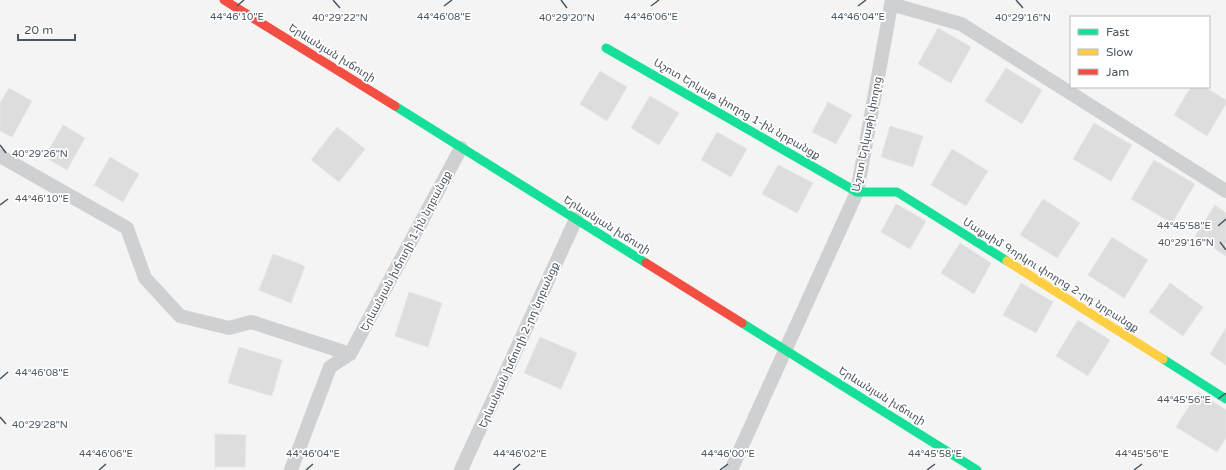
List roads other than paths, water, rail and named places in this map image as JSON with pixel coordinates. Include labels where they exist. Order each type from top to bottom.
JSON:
[{"type":"street","name":"Երևանյան խճուղի","points":[[224,0],[977,470]]},
{"type":"street","points":[[891,2],[961,24],[1226,192]]},
{"type":"street","name":"Աշոտ Երկաթի փողոց","points":[[731,470],[784,350],[857,192],[891,2]]},
{"type":"street","name":"Աշոտ Երկաթ փողոց 1-ին նրբանցք","points":[[606,48],[857,192]]},
{"type":"street","name":"Երևանյան խճուղի 1-ին նրբանցք","points":[[290,470],[330,367],[350,354],[461,148]]},
{"type":"street","points":[[0,156],[127,228],[145,278],[180,316],[229,328],[251,322],[350,354]]},
{"type":"street","name":"Մաքսիմ Գորկու փողոց 2-րդ նրբանցք","points":[[857,192],[896,192],[1226,399]]},
{"type":"street","name":"Երևանյան խճուղի 2-րդ նրբանցք","points":[[461,470],[576,219]]}]
